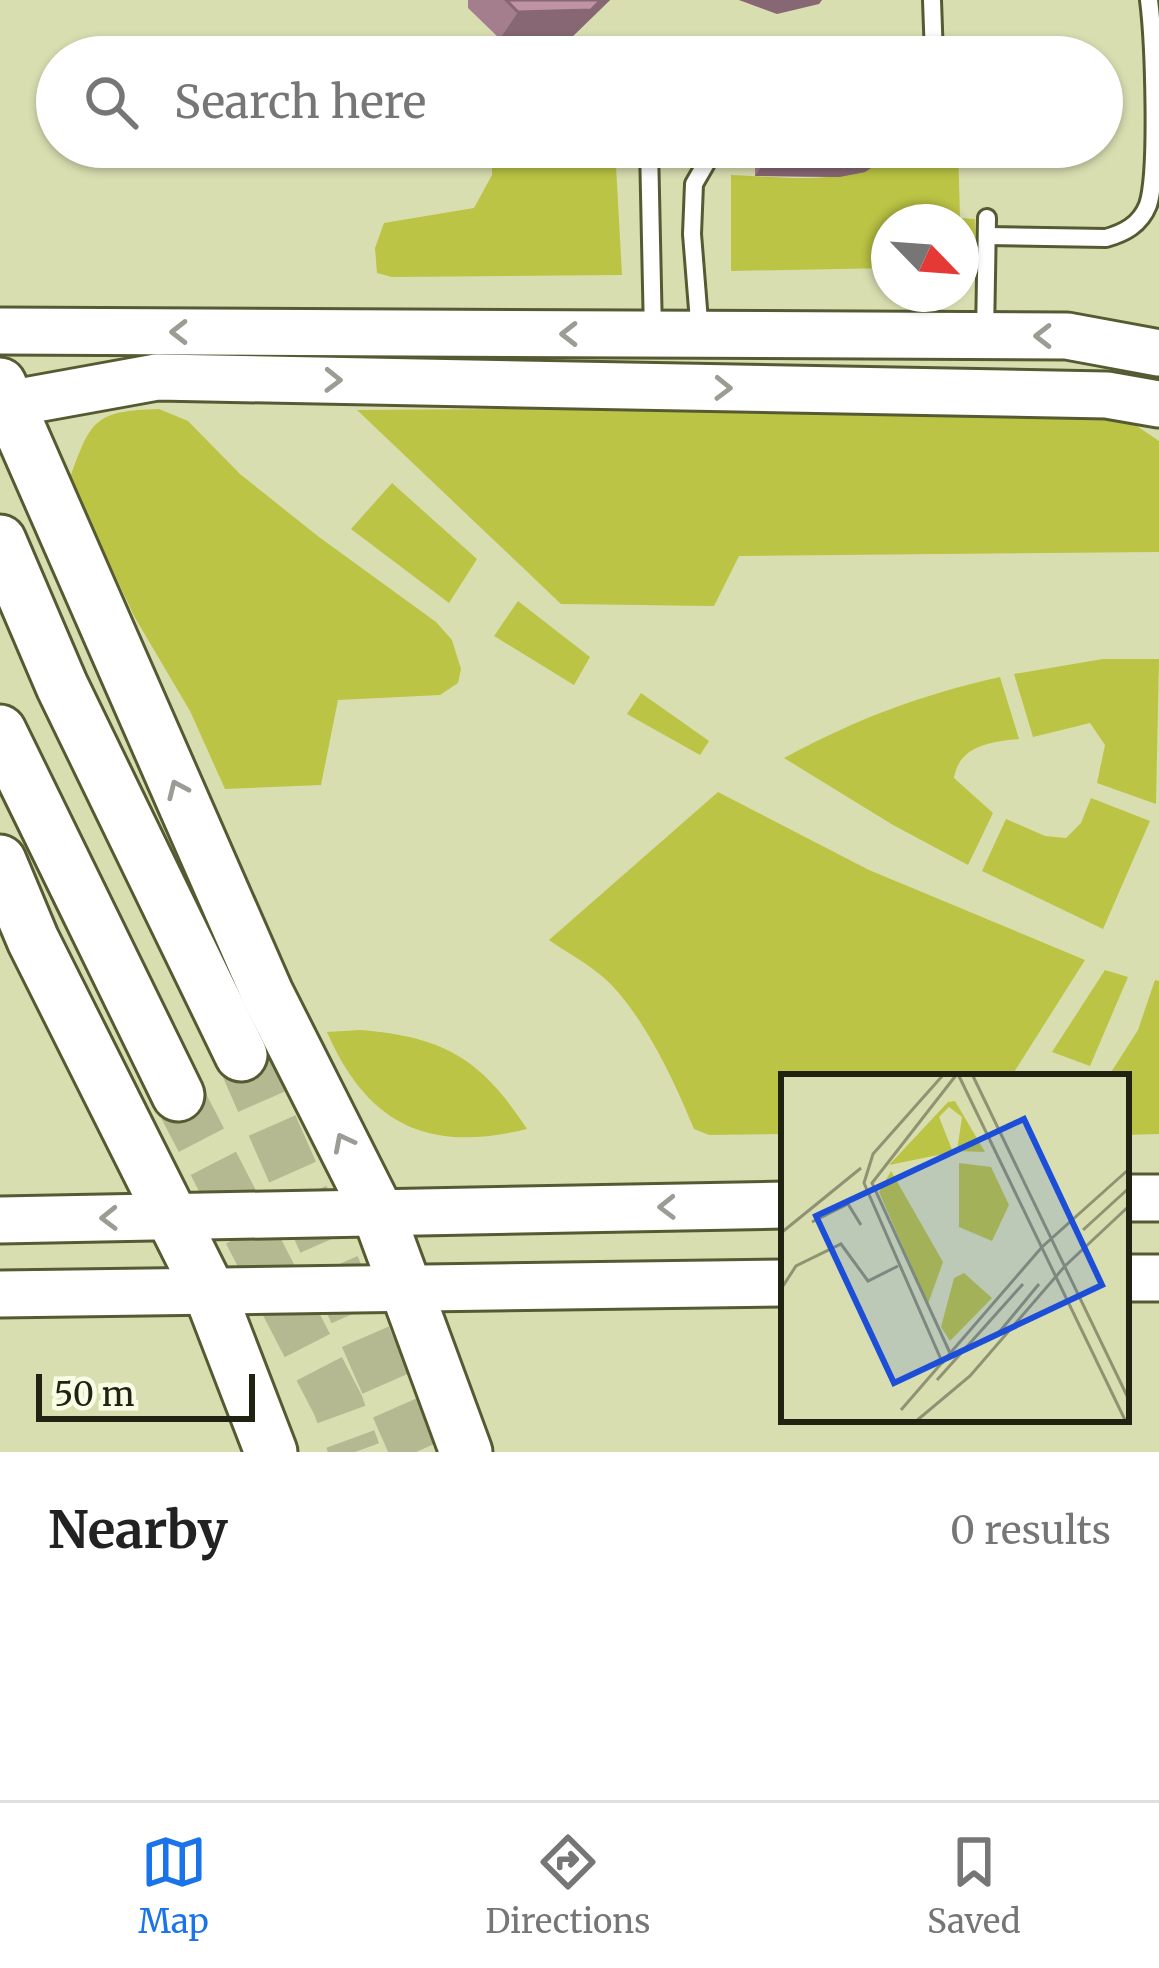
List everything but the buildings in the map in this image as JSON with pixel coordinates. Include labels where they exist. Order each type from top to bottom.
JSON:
[{"type":"main road","points":[[4,394],[267,994],[378,1213],[466,1452]]},
{"type":"main road","points":[[0,541],[62,686],[241,1055]]},
{"type":"main road","points":[[0,731],[178,1095]]},
{"type":"main road","points":[[0,861],[33,940],[209,1292],[271,1452]]},
{"type":"street","points":[[0,331],[1067,336],[1159,352]]},
{"type":"street","points":[[4,394],[157,377],[1107,395],[1159,404]]},
{"type":"street","points":[[0,1220],[781,1205]]},
{"type":"street","points":[[0,1294],[781,1283]]},
{"type":"lane","points":[[932,0],[933,36]]},
{"type":"lane","points":[[986,336],[987,227],[1106,238],[1124,233],[1150,201],[1154,38],[1148,0]]},
{"type":"lane","points":[[649,168],[653,334]]},
{"type":"lane","points":[[700,334],[692,234],[694,184],[703,168]]},
{"type":"green space","points":[[492,168],[616,168],[622,275],[392,277],[377,273],[375,248],[384,223],[474,208]]},
{"type":"green space","points":[[865,168],[959,168],[960,204],[871,204],[871,268],[731,271],[731,175],[842,175]]},
{"type":"green space","points":[[1042,405],[1134,424],[1159,441],[1159,552],[739,556],[714,606],[561,604],[357,410]]},
{"type":"green space","points":[[159,409],[188,421],[240,474],[436,622],[452,640],[461,669],[458,683],[440,695],[338,700],[321,785],[225,789],[190,711],[134,616],[70,478],[98,422],[121,412]]},
{"type":"green space","points":[[392,483],[477,559],[449,603],[351,529]]},
{"type":"green space","points":[[518,601],[590,657],[574,685],[494,636]]},
{"type":"green space","points":[[1103,659],[1159,659],[1156,804],[1097,783],[1105,745],[1090,723],[1033,737],[1014,674]]},
{"type":"green space","points":[[1000,677],[1019,739],[969,752],[957,767],[954,778],[993,813],[968,865],[784,758],[889,710]]},
{"type":"green space","points":[[641,693],[709,741],[700,755],[627,714]]},
{"type":"green space","points":[[718,792],[869,870],[1085,960],[1013,1074],[781,1074],[781,1134],[709,1135],[694,1129],[667,1069],[631,1008],[603,977],[549,940]]},
{"type":"green space","points":[[1091,798],[1150,821],[1103,929],[982,871],[1006,819],[1045,836],[1066,838],[1081,823]]},
{"type":"green space","points":[[1105,970],[1128,977],[1090,1066],[1052,1052]]},
{"type":"green space","points":[[1155,980],[1159,981],[1159,1134],[1129,1135],[1129,1074],[1110,1074],[1138,1030]]},
{"type":"green space","points":[[360,1030],[415,1039],[458,1056],[493,1085],[527,1129],[460,1137],[406,1125],[362,1090],[327,1032]]},
{"type":"tunnel","points":[[241,1055],[416,1452]]},
{"type":"tunnel","points":[[178,1095],[338,1405],[355,1452]]}]
